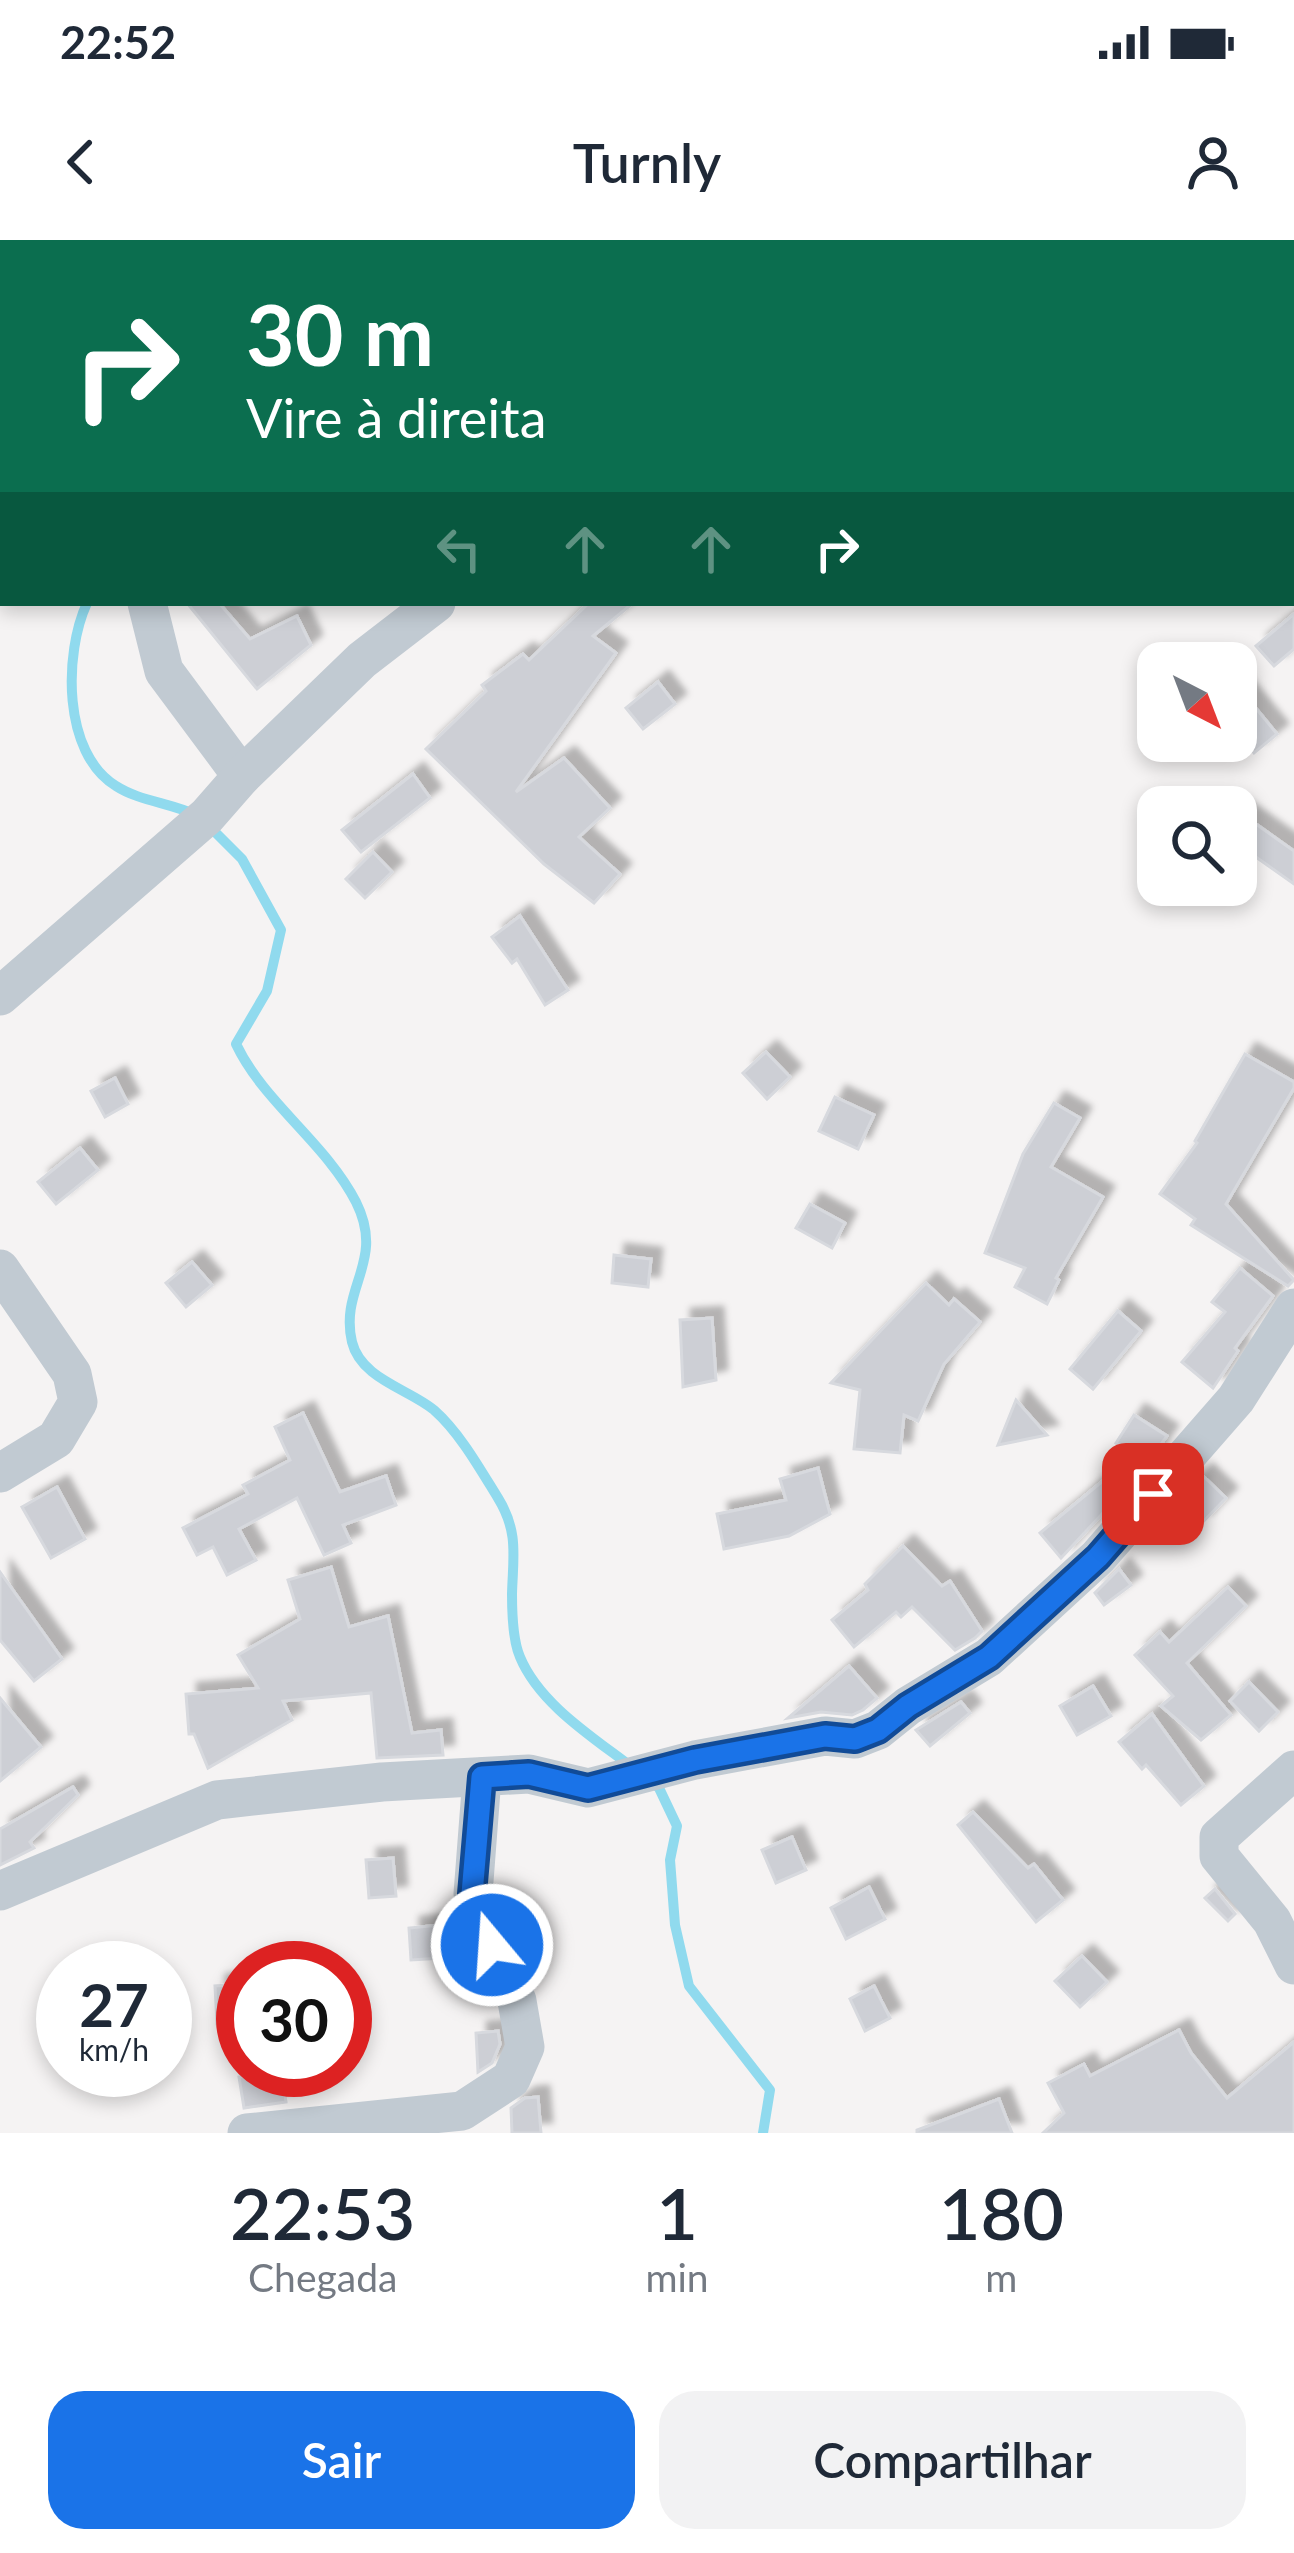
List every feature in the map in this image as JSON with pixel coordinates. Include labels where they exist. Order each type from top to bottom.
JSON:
[{"type":"street","points":[[148,606],[164,671],[242,776]]},
{"type":"street","points":[[0,996],[207,816],[362,660],[432,606]]},
{"type":"street","points":[[0,1269],[72,1374],[78,1402],[56,1439],[0,1473]]},
{"type":"street","points":[[0,1891],[217,1800],[529,1774],[588,1788],[695,1760],[825,1736],[855,1739],[878,1730],[989,1657],[1098,1557],[1236,1399],[1294,1308]]},
{"type":"street","points":[[1294,1770],[1219,1837],[1219,1856],[1272,1921],[1294,1965]]},
{"type":"street","points":[[248,2133],[462,2111],[511,2079],[525,2047],[518,2000],[472,1894],[482,1777]]},
{"type":"building","points":[[189,606],[222,606],[250,639],[297,616],[311,645],[257,689]]},
{"type":"building","points":[[586,606],[629,606],[593,636],[616,653],[516,792],[564,758],[610,808],[579,837],[620,874],[594,903],[544,864],[426,749],[486,691],[482,685],[523,654],[529,660]]},
{"type":"building","points":[[1294,614],[1294,649],[1274,666],[1257,645]]},
{"type":"building","points":[[658,682],[675,704],[643,729],[626,708]]},
{"type":"building","points":[[1257,710],[1277,734],[1257,751]]},
{"type":"building","points":[[413,774],[430,798],[361,852],[342,830]]},
{"type":"building","points":[[1257,825],[1294,851],[1294,884],[1257,858]]},
{"type":"building","points":[[373,852],[392,872],[365,898],[346,879]]},
{"type":"building","points":[[520,916],[568,990],[545,1005],[517,959],[512,963],[492,937]]},
{"type":"building","points":[[766,1052],[790,1077],[767,1099],[743,1073]]},
{"type":"building","points":[[1245,1054],[1294,1082],[1294,1088],[1226,1204],[1294,1280],[1288,1286],[1191,1225],[1195,1219],[1160,1194],[1197,1143]]},
{"type":"building","points":[[115,1078],[128,1104],[105,1117],[91,1091]]},
{"type":"building","points":[[835,1097],[874,1115],[858,1149],[819,1131]]},
{"type":"building","points":[[1054,1103],[1080,1118],[1051,1167],[1103,1197],[1056,1278],[1047,1304],[1015,1287],[1025,1268],[985,1253],[1023,1154]]},
{"type":"building","points":[[80,1148],[98,1170],[56,1204],[38,1182]]},
{"type":"building","points":[[810,1204],[845,1223],[832,1248],[796,1228]]},
{"type":"building","points":[[614,1255],[651,1259],[648,1287],[612,1283]]},
{"type":"building","points":[[192,1262],[212,1285],[186,1307],[166,1283]]},
{"type":"building","points":[[1240,1268],[1273,1296],[1213,1388],[1182,1362],[1225,1312],[1212,1302]]},
{"type":"building","points":[[926,1283],[949,1305],[954,1299],[980,1322],[944,1364],[918,1421],[904,1415],[900,1453],[854,1449],[860,1390],[831,1383]]},
{"type":"building","points":[[1118,1311],[1141,1331],[1093,1389],[1070,1369]]},
{"type":"building","points":[[712,1318],[716,1380],[683,1387],[680,1320]]},
{"type":"building","points":[[1016,1400],[1047,1435],[998,1445]]},
{"type":"building","points":[[303,1413],[340,1492],[386,1476],[396,1505],[343,1525],[351,1543],[324,1555],[297,1498],[239,1529],[256,1560],[227,1575],[213,1547],[197,1555],[183,1528],[248,1494],[243,1485],[290,1460],[275,1427]]},
{"type":"building","points":[[1134,1415],[1167,1436],[1146,1465],[1116,1443]]},
{"type":"building","points":[[818,1468],[830,1514],[789,1536],[724,1549],[717,1514],[786,1500],[780,1479]]},
{"type":"building","points":[[1116,1470],[1129,1485],[1061,1558],[1040,1533]]},
{"type":"building","points":[[1202,1475],[1226,1498],[1200,1525],[1177,1503]]},
{"type":"building","points":[[57,1487],[85,1539],[51,1558],[22,1507]]},
{"type":"building","points":[[903,1546],[942,1586],[950,1581],[982,1631],[975,1638],[955,1650],[912,1607],[901,1617],[896,1612],[854,1647],[832,1620],[868,1590],[865,1584]]},
{"type":"building","points":[[331,1567],[349,1627],[388,1616],[412,1733],[441,1730],[443,1755],[377,1758],[371,1693],[283,1701],[292,1720],[208,1768],[194,1734],[189,1734],[186,1694],[258,1688],[238,1655],[300,1619],[288,1580]]},
{"type":"building","points":[[1119,1569],[1131,1585],[1104,1605],[1095,1593]]},
{"type":"building","points":[[0,1572],[62,1659],[34,1681],[0,1640]]},
{"type":"building","points":[[1228,1587],[1246,1606],[1187,1663],[1231,1715],[1201,1740],[1161,1706],[1173,1696],[1135,1655],[1160,1632],[1169,1642]]},
{"type":"building","points":[[849,1666],[877,1698],[863,1710],[852,1715],[821,1712],[788,1718]]},
{"type":"building","points":[[1249,1682],[1278,1712],[1259,1731],[1230,1701]]},
{"type":"building","points":[[1093,1686],[1111,1716],[1077,1735],[1060,1706]]},
{"type":"building","points":[[0,1698],[41,1747],[0,1781]]},
{"type":"building","points":[[961,1702],[970,1713],[930,1746],[916,1730]]},
{"type":"building","points":[[1152,1714],[1204,1786],[1181,1805],[1119,1742]]},
{"type":"building","points":[[73,1787],[78,1795],[30,1842],[34,1848],[0,1865],[0,1829]]},
{"type":"building","points":[[973,1812],[1028,1868],[1034,1864],[1063,1900],[1036,1922],[958,1825]]},
{"type":"building","points":[[792,1837],[806,1870],[776,1883],[762,1850]]},
{"type":"building","points":[[393,1858],[396,1896],[369,1898],[366,1860]]},
{"type":"building","points":[[869,1887],[885,1919],[846,1939],[831,1908]]},
{"type":"building","points":[[1215,1889],[1235,1914],[1228,1921],[1205,1898]]},
{"type":"building","points":[[441,1925],[443,1958],[411,1960],[409,1928]]},
{"type":"building","points":[[1082,1956],[1107,1982],[1080,2007],[1055,1981]]},
{"type":"building","points":[[874,1986],[890,2018],[865,2031],[850,1999]]},
{"type":"building","points":[[1179,2030],[1227,2098],[1294,2042],[1294,2133],[1043,2133],[1064,2113],[1048,2083],[1084,2064],[1090,2076]]},
{"type":"building","points":[[498,2031],[500,2044],[492,2063],[478,2072],[476,2033]]},
{"type":"building","points":[[242,2097],[285,2097],[286,2102],[244,2108]]},
{"type":"building","points":[[538,2097],[541,2133],[512,2133],[511,2108],[525,2098]]},
{"type":"building","points":[[999,2099],[1012,2133],[917,2133],[917,2130]]},
{"type":"waterway","points":[[86,606],[72,674],[77,727],[85,751],[116,786],[196,815]]},
{"type":"waterway","points":[[210,827],[242,859],[281,930],[267,991],[236,1044],[262,1085],[343,1180],[364,1223],[364,1258],[350,1323],[357,1355],[375,1374],[434,1410],[469,1452],[509,1522],[513,1626],[520,1657],[553,1704],[629,1765]]},
{"type":"waterway","points":[[648,1780],[659,1788],[677,1826],[670,1860],[675,1925],[689,1986],[770,2090],[763,2133]]},
{"type":"route","points":[[492,1945],[472,1894],[482,1777],[529,1774],[588,1788],[695,1760],[825,1736],[855,1739],[878,1730],[989,1657],[1098,1557],[1153,1494]]}]
